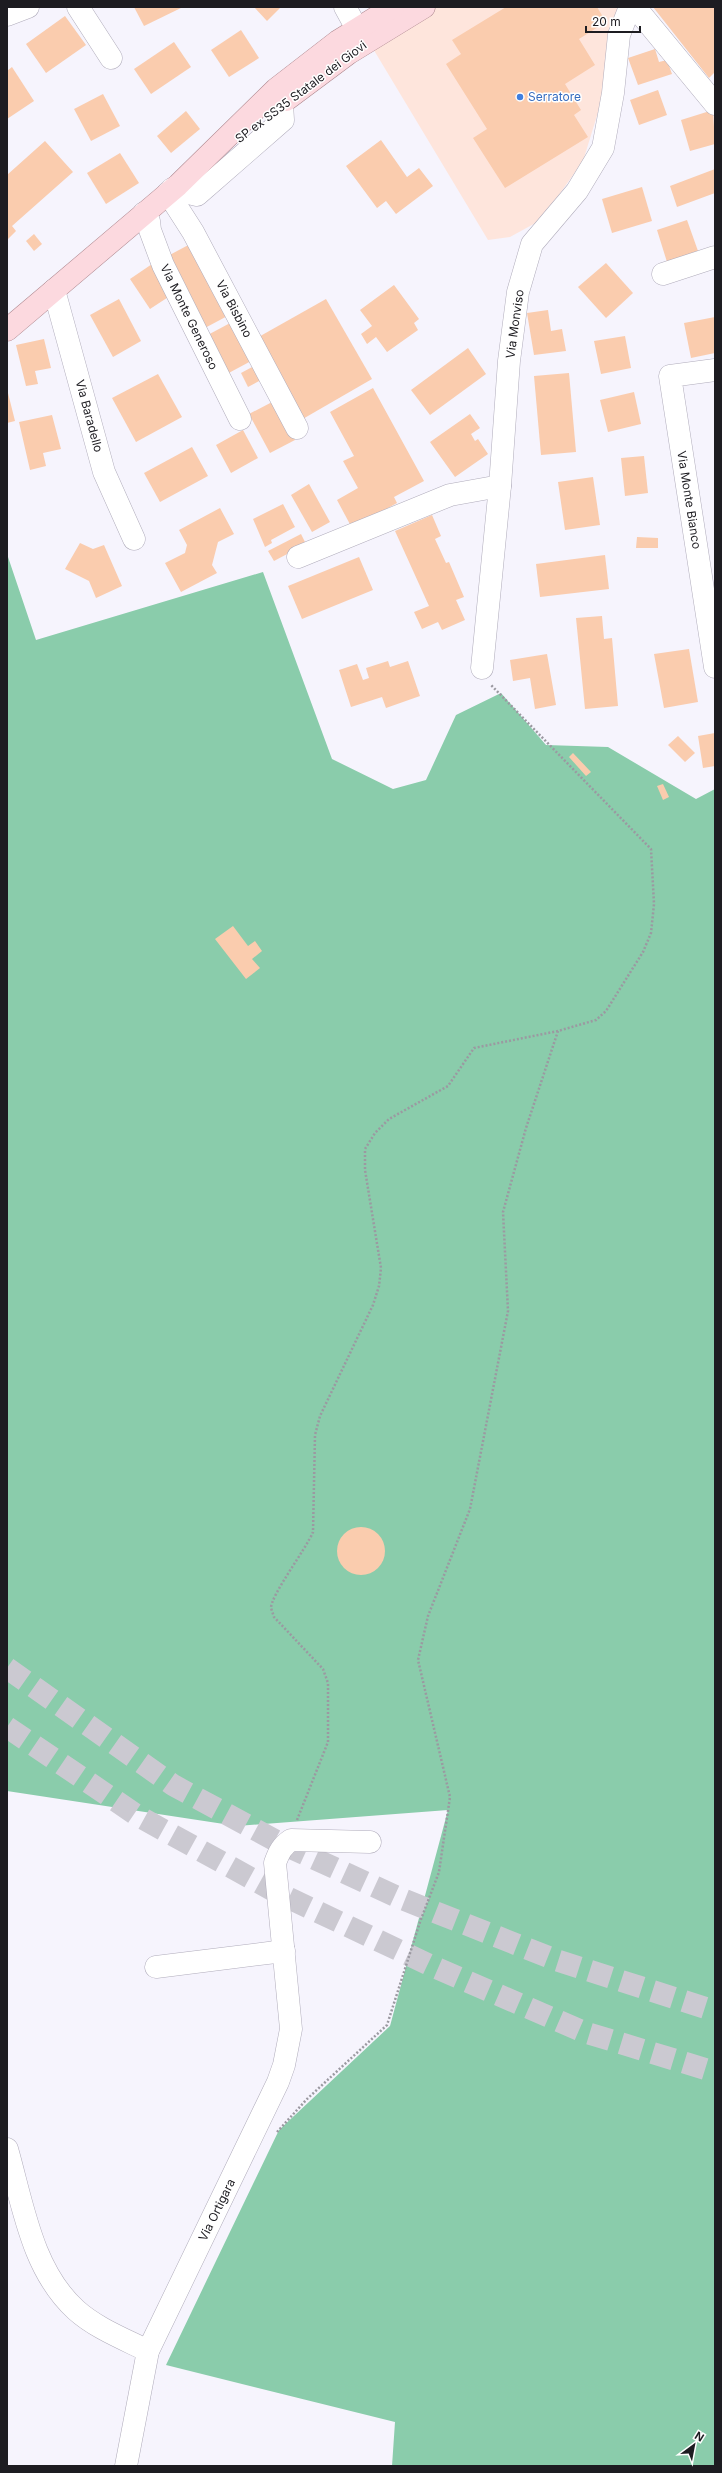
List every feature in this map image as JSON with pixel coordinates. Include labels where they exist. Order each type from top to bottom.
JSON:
[{"type":"main road","name":"SP ex SS35 Statale dei Giovi","points":[[174,188],[276,90],[338,41],[393,7]]},
{"type":"main road","name":"SP ex SS35 Statale dei Giovi","points":[[7,330],[174,188],[282,104],[349,53],[424,7]]},
{"type":"main road","points":[[306,86],[327,60],[356,38],[357,29]]},
{"type":"street","points":[[7,16],[28,7]]},
{"type":"street","points":[[78,7],[111,58]]},
{"type":"street","points":[[345,7],[357,29]]},
{"type":"street","name":"Via Monviso","points":[[482,668],[500,486],[509,361],[518,292],[532,244],[577,191],[603,148],[613,93],[619,35],[630,7]]},
{"type":"street","points":[[635,7],[715,104]]},
{"type":"street","name":"Via Bisbino","points":[[174,188],[193,232],[297,428]]},
{"type":"street","name":"Via Monte Generoso","points":[[144,213],[149,221],[150,230],[164,265],[240,419]]},
{"type":"street","points":[[663,274],[715,257]]},
{"type":"street","name":"Via Baradello","points":[[54,290],[104,472],[134,539]]},
{"type":"street","name":"Via Monte Bianco","points":[[715,370],[670,376],[715,667]]},
{"type":"street","points":[[298,557],[450,495],[500,486]]},
{"type":"street","points":[[291,1840],[370,1842]]},
{"type":"street","name":"Via Ortigara","points":[[126,2466],[148,2351],[278,2082],[289,2043],[291,2029],[275,1862],[283,1845],[291,1840]]},
{"type":"street","points":[[156,1968],[284,1951]]},
{"type":"street","points":[[7,2149],[31,2233],[48,2277],[77,2311],[95,2323],[148,2351]]},
{"type":"path","points":[[291,1840],[308,1787],[328,1742],[328,1684],[323,1670],[274,1617],[271,1607],[275,1596],[307,1547],[313,1532],[315,1435],[320,1416],[373,1306],[380,1286],[381,1268],[364,1170],[365,1149],[375,1132],[389,1120],[448,1086],[474,1048],[558,1032],[596,1020],[606,1011],[643,952],[651,933],[654,904],[651,849],[490,684],[482,668]]},
{"type":"path","points":[[253,2134],[271,2139],[307,2098],[387,2026],[420,1922],[436,1886],[450,1797],[418,1660],[428,1616],[470,1509],[508,1311],[503,1212],[526,1128],[558,1032]]},
{"type":"shaded area","points":[[435,7],[641,7],[600,106],[583,161],[541,220],[510,237],[488,240],[372,47]]},
{"type":"green space","points":[[7,554],[36,640],[263,572],[332,759],[393,789],[426,780],[456,715],[501,693],[546,745],[608,747],[696,799],[715,789],[715,2466],[392,2466],[395,2422],[166,2365],[279,2130],[390,2026],[448,1810],[237,1826],[7,1791]]},
{"type":"building","points":[[134,7],[183,7],[144,26]]},
{"type":"building","points":[[254,7],[281,7],[267,21]]},
{"type":"building","name":"Serratore","points":[[506,7],[597,7],[606,22],[579,39],[595,65],[565,84],[581,110],[574,115],[588,137],[505,188],[473,138],[487,129],[446,64],[461,54],[452,40]]},
{"type":"building","points":[[653,7],[715,7],[715,72],[709,78]]},
{"type":"building","points":[[65,16],[86,45],[46,73],[26,44]]},
{"type":"building","points":[[241,30],[259,58],[229,77],[211,50]]},
{"type":"building","points":[[174,42],[191,67],[151,94],[134,69]]},
{"type":"building","points":[[655,49],[659,62],[667,60],[672,74],[638,85],[628,58]]},
{"type":"building","points":[[12,67],[34,101],[7,119],[7,71]]},
{"type":"building","points":[[658,90],[667,115],[639,125],[630,100]]},
{"type":"building","points":[[103,94],[120,126],[91,141],[74,109]]},
{"type":"building","points":[[713,110],[715,144],[690,151],[681,120]]},
{"type":"building","points":[[186,111],[200,129],[171,153],[157,136]]},
{"type":"building","points":[[381,140],[407,177],[419,168],[433,186],[396,214],[386,201],[377,208],[346,166]]},
{"type":"building","points":[[45,141],[73,172],[12,226],[16,231],[7,240],[7,175]]},
{"type":"building","points":[[120,153],[139,183],[106,204],[87,173]]},
{"type":"building","points":[[715,169],[715,193],[677,207],[670,186]]},
{"type":"building","points":[[642,187],[652,221],[612,233],[602,199]]},
{"type":"building","points":[[687,220],[698,251],[667,262],[657,230]]},
{"type":"building","points":[[34,234],[42,244],[34,251],[26,241]]},
{"type":"building","points":[[194,242],[233,313],[203,329],[164,258]]},
{"type":"building","points":[[155,262],[176,292],[150,309],[130,279]]},
{"type":"building","points":[[606,263],[633,293],[606,318],[578,287]]},
{"type":"building","points":[[394,285],[419,319],[414,323],[418,330],[387,352],[376,337],[367,344],[361,334],[372,326],[360,310]]},
{"type":"building","points":[[119,299],[141,341],[113,357],[90,315]]},
{"type":"building","points":[[326,299],[372,379],[301,420],[255,339]]},
{"type":"building","points":[[548,310],[551,331],[562,329],[566,351],[534,355],[527,313]]},
{"type":"building","points":[[715,317],[715,353],[691,358],[684,323]]},
{"type":"building","points":[[232,322],[253,360],[225,375],[204,337]]},
{"type":"building","points":[[625,336],[631,368],[601,374],[594,341]]},
{"type":"building","points":[[44,339],[51,368],[35,371],[38,384],[26,386],[16,345]]},
{"type":"building","points":[[468,348],[486,374],[430,415],[411,390]]},
{"type":"building","points":[[254,366],[261,380],[248,387],[241,373]]},
{"type":"building","points":[[569,373],[576,452],[541,455],[534,376]]},
{"type":"building","points":[[158,374],[182,417],[136,442],[112,398]]},
{"type":"building","points":[[373,388],[424,481],[394,497],[397,503],[352,528],[337,500],[358,488],[343,461],[354,456],[330,412]]},
{"type":"building","points":[[7,389],[15,421],[7,423]]},
{"type":"building","points":[[634,392],[641,424],[608,432],[600,400]]},
{"type":"building","points":[[274,401],[295,440],[270,453],[249,414]]},
{"type":"building","points":[[470,414],[480,428],[471,434],[475,441],[478,439],[488,454],[455,477],[430,442]]},
{"type":"building","points":[[52,415],[61,449],[43,453],[46,466],[30,470],[19,422]]},
{"type":"building","points":[[243,430],[258,458],[231,473],[216,445]]},
{"type":"building","points":[[192,447],[208,476],[160,502],[144,473]]},
{"type":"building","points":[[644,456],[648,493],[625,496],[621,458]]},
{"type":"building","points":[[593,477],[600,525],[565,530],[558,482]]},
{"type":"building","points":[[309,484],[330,522],[312,532],[291,495]]},
{"type":"building","points":[[283,504],[295,527],[271,540],[272,543],[265,547],[253,519]]},
{"type":"building","points":[[220,508],[234,534],[218,542],[212,565],[217,573],[181,592],[165,563],[185,553],[187,545],[179,530]]},
{"type":"building","points":[[432,515],[441,536],[435,539],[446,563],[449,562],[464,597],[456,600],[465,620],[442,630],[438,622],[422,629],[414,612],[429,606],[395,531]]},
{"type":"building","points":[[301,534],[306,544],[274,561],[268,551]]},
{"type":"building","points":[[637,537],[658,538],[658,548],[636,548]]},
{"type":"building","points":[[80,543],[93,549],[104,545],[122,586],[96,598],[89,581],[65,569]]},
{"type":"building","points":[[605,555],[609,589],[540,597],[536,564]]},
{"type":"building","points":[[359,557],[373,590],[302,619],[288,586]]},
{"type":"building","points":[[602,616],[604,639],[612,638],[618,706],[585,709],[576,618]]},
{"type":"building","points":[[689,649],[698,702],[664,708],[654,654]]},
{"type":"building","points":[[547,654],[556,705],[535,709],[530,678],[513,681],[510,660]]},
{"type":"building","points":[[388,661],[390,667],[408,661],[420,696],[386,708],[382,697],[351,707],[339,670],[357,664],[363,680],[369,678],[366,668]]},
{"type":"building","points":[[715,733],[715,766],[703,768],[698,736]]},
{"type":"building","points":[[678,736],[695,753],[685,762],[668,745]]},
{"type":"building","points":[[573,753],[591,772],[586,776],[569,757]]},
{"type":"building","points":[[663,784],[669,797],[663,800],[657,786]]},
{"type":"building","points":[[233,926],[248,946],[255,941],[262,951],[252,959],[260,968],[246,979],[215,939]]},
{"type":"building","points":[[361,1527],[370,1529],[378,1534],[383,1542],[385,1551],[383,1560],[378,1568],[370,1573],[361,1575],[352,1573],[344,1568],[339,1560],[337,1551],[339,1542],[344,1534],[352,1529]]},
{"type":"tunnel","points":[[7,1668],[173,1785],[280,1843],[402,1899],[556,1960],[715,2011]]},
{"type":"tunnel","points":[[7,1727],[138,1816],[276,1892],[434,1967],[584,2032],[715,2072]]},
{"type":"place","name":"Serratore","points":[[520,97]]}]
